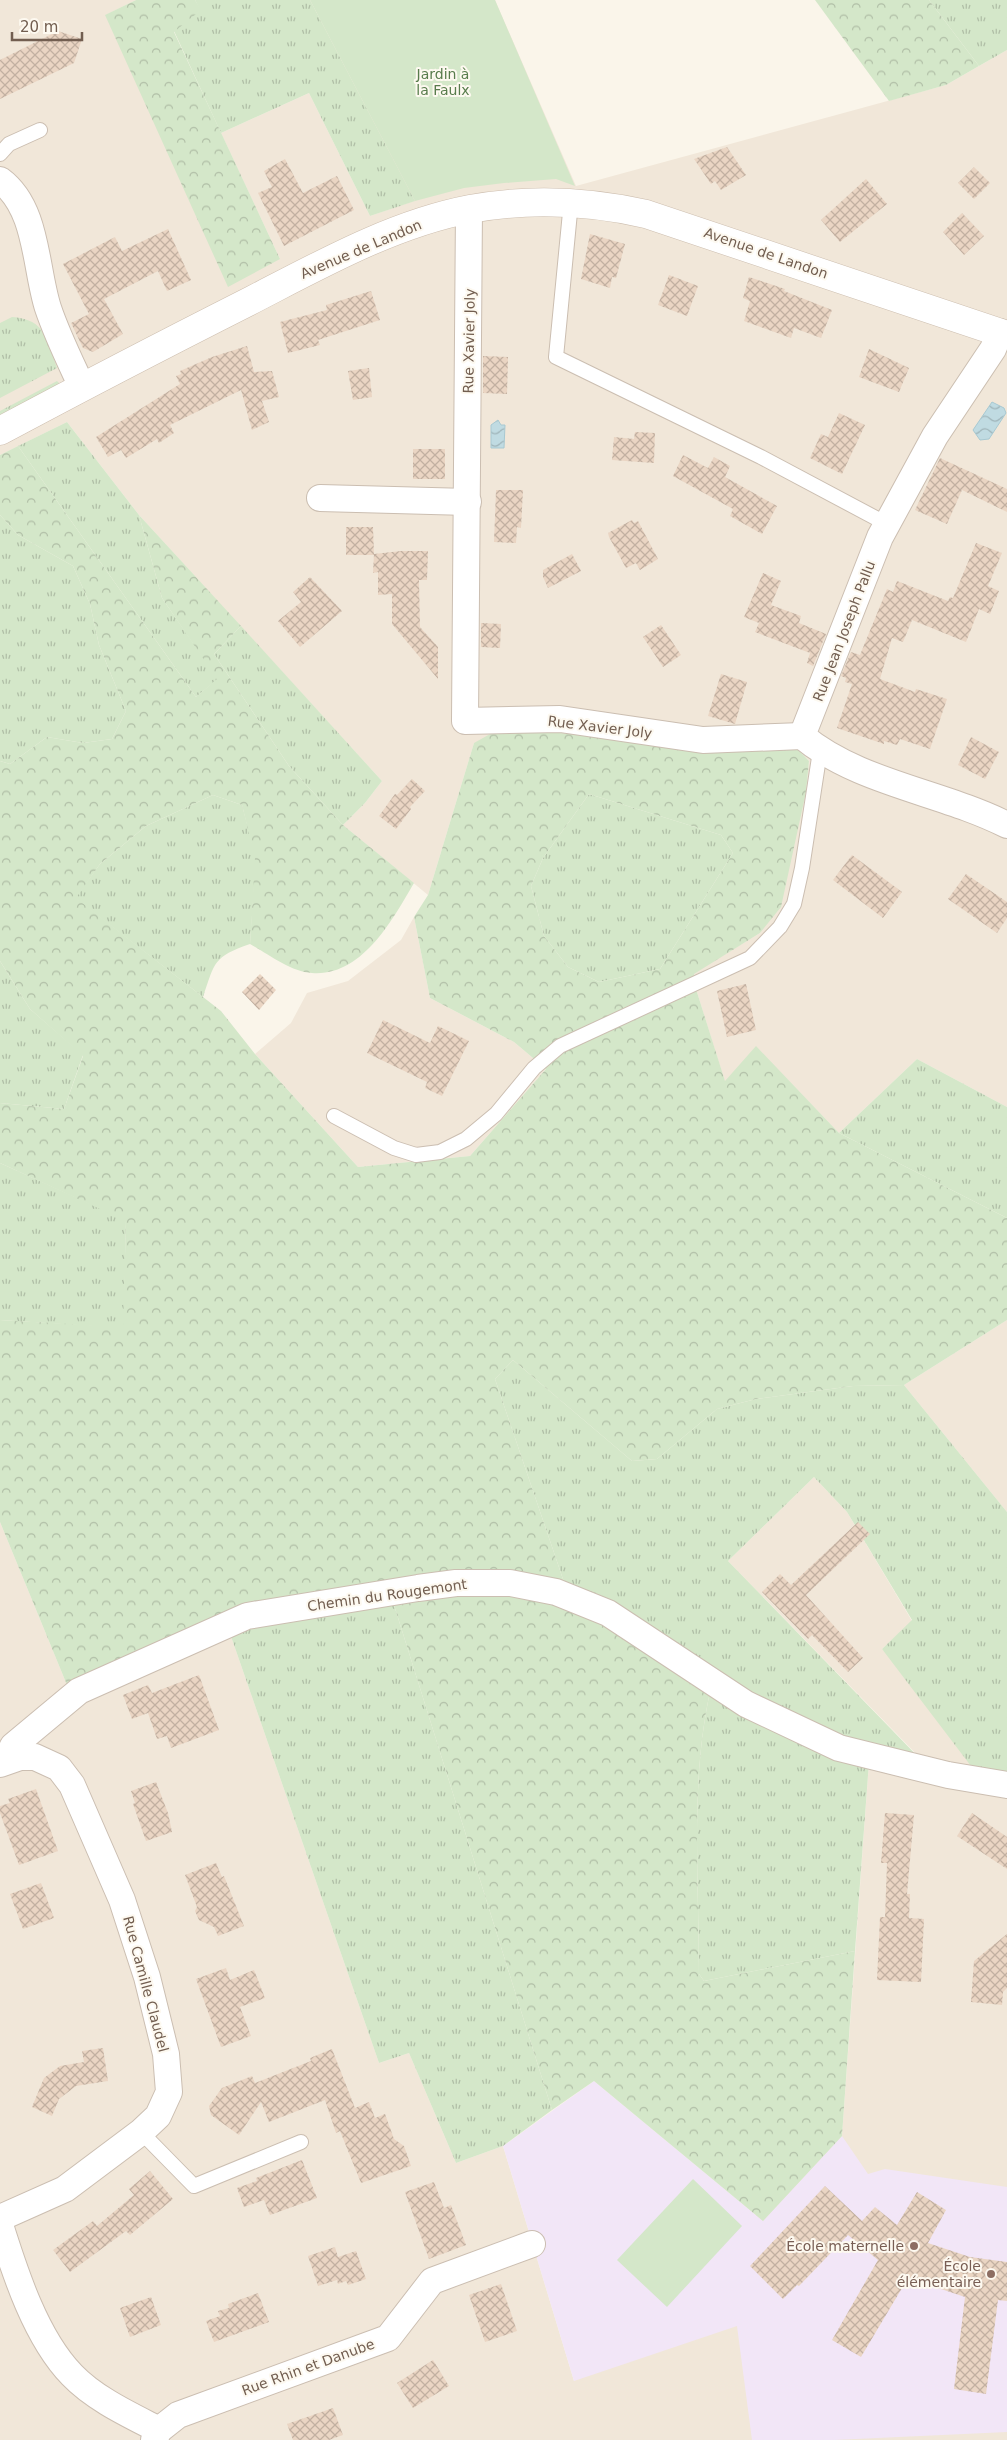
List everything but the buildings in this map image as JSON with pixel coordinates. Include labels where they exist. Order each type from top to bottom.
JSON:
[{"type":"street","points":[[0,180],[17,199],[28,224],[51,318],[82,387]]},
{"type":"street","name":"Avenue de Landon","points":[[0,430],[344,254],[423,222],[470,209],[506,204],[571,202],[610,206],[646,214],[1003,334]]},
{"type":"street","name":"Rue Xavier Joly","points":[[470,209],[465,721],[560,719],[703,740],[811,744]]},
{"type":"street","name":"Rue Jean Joseph Pallu","points":[[811,744],[887,524],[935,436],[1003,334]]},
{"type":"street","points":[[320,498],[468,502]]},
{"type":"street","points":[[811,744],[841,764],[979,810],[1007,825]]},
{"type":"street","name":"Chemin du Rougemont","points":[[3,1762],[13,1746],[78,1691],[247,1616],[456,1583],[510,1582],[556,1592],[608,1613],[746,1704],[839,1748],[948,1775],[1007,1785]]},
{"type":"street","name":"Rue Camille Claudel","points":[[0,2218],[65,2189],[141,2132],[158,2116],[169,2092],[166,2054],[147,1978],[122,1900],[72,1785],[59,1768],[35,1757],[3,1762]]},
{"type":"street","points":[[0,2225],[13,2267],[55,2354],[72,2376],[156,2435]]},
{"type":"street","name":"Rue Rhin et Danube","points":[[156,2435],[178,2415],[388,2338],[432,2281],[532,2244]]},
{"type":"lane","points":[[0,154],[10,144],[40,130]]},
{"type":"lane","points":[[571,202],[556,357],[760,457],[887,524]]},
{"type":"lane","points":[[334,1116],[394,1148],[416,1155],[440,1152],[466,1140],[496,1114],[534,1068],[560,1046],[750,958],[780,927],[794,904],[802,868],[811,744]]},
{"type":"lane","points":[[141,2132],[194,2186],[301,2142]]},
{"type":"shaded area","points":[[0,0],[136,0],[106,15],[280,259],[221,133],[309,93],[370,216],[414,201],[310,0],[495,0],[576,186],[946,85],[1007,50],[1007,1107],[917,1059],[839,1133],[756,1047],[725,1082],[696,989],[694,973],[760,933],[806,792],[809,761],[791,742],[474,743],[428,895],[343,825],[365,803],[382,781],[139,515],[67,422],[0,455]]},
{"type":"shaded area","points":[[414,917],[430,998],[514,1042],[546,1069],[470,1156],[358,1167],[255,1054],[291,1023],[307,993],[348,981],[401,940]]},
{"type":"shaded area","points":[[1007,1320],[1007,1512],[904,1385]]},
{"type":"shaded area","points":[[814,1477],[847,1512],[912,1621],[882,1649],[1007,1777],[1007,2440],[0,2440],[0,1522],[67,1685],[226,1622],[379,2063],[409,2053],[456,2163],[503,2146],[574,2381],[842,2136],[869,1762],[926,1764],[728,1561]]},
{"type":"shaded area","points":[[594,2081],[763,2221],[842,2136],[868,2174],[885,2169],[1007,2187],[1007,2432],[834,2440],[752,2440],[737,2326],[574,2381],[503,2146]]},
{"type":"green space","points":[[136,0],[195,0],[201,10],[174,32],[280,259],[228,287],[105,15]]},
{"type":"green space","points":[[195,0],[310,0],[415,201],[370,216],[309,93],[221,133],[174,31],[200,10]]},
{"type":"green space","name":"Jardin à la Faulx","points":[[310,0],[495,0],[575,186],[556,179],[504,183],[464,188],[415,201]]},
{"type":"green space","points":[[815,0],[929,0],[979,66],[946,85],[889,101]]},
{"type":"green space","points":[[929,0],[1007,0],[1007,50],[979,66]]},
{"type":"green space","points":[[12,317],[32,322],[39,327],[48,341],[57,368],[0,398],[0,323]]},
{"type":"green space","points":[[57,381],[60,384],[0,418],[0,411]]},
{"type":"green space","points":[[67,422],[139,515],[162,598],[218,679],[196,697],[18,446]]},
{"type":"green space","points":[[18,446],[196,697],[217,679],[162,598],[139,515],[241,626],[214,654],[289,766],[343,825],[414,883],[386,928],[374,943],[361,956],[346,966],[330,972],[312,973],[288,966],[250,944],[255,858],[242,805],[213,795],[146,826],[100,864],[76,898],[221,1011],[255,1054],[358,1167],[470,1156],[546,1069],[514,1042],[430,998],[414,917],[428,895],[474,743],[499,729],[745,746],[791,742],[809,761],[806,792],[781,907],[760,933],[694,974],[696,989],[725,1081],[756,1046],[839,1133],[1007,1218],[1007,1320],[904,1385],[853,1386],[756,1399],[717,1409],[657,1459],[632,1461],[513,1360],[495,1379],[565,1585],[710,1692],[700,1761],[698,1797],[699,1974],[704,1981],[855,1951],[842,2136],[763,2221],[594,2081],[552,2110],[389,1589],[247,1612],[67,1685],[0,1522],[0,1320],[123,1327],[126,1221],[0,1163],[0,1103],[64,1109],[83,1056],[30,1009],[0,961],[0,761],[10,764],[47,737],[83,743],[112,739],[126,711],[99,645],[90,604],[73,566],[18,535],[0,515],[0,455]],"holes":[[[589,794],[721,835],[733,853],[660,969],[599,982],[568,967],[544,936],[531,886],[543,858]]]},
{"type":"green space","points":[[0,515],[18,535],[73,566],[90,604],[99,645],[126,711],[112,739],[83,743],[47,737],[10,764],[0,761]]},
{"type":"green space","points":[[241,626],[382,781],[365,803],[343,825],[289,766],[214,654]]},
{"type":"green space","points":[[589,794],[721,835],[733,853],[660,969],[599,982],[568,967],[544,936],[531,886],[543,858]]},
{"type":"green space","points":[[213,795],[242,805],[256,858],[250,944],[229,953],[217,962],[203,997],[75,898],[100,864],[146,826]]},
{"type":"green space","points":[[0,961],[30,1009],[83,1055],[64,1109],[0,1103]]},
{"type":"green space","points":[[917,1059],[1007,1107],[1007,1218],[839,1133]]},
{"type":"green space","points":[[0,1163],[126,1220],[124,1328],[0,1320]]},
{"type":"green space","points":[[513,1360],[632,1461],[657,1459],[717,1409],[756,1399],[853,1386],[904,1385],[1007,1512],[1007,1777],[977,1774],[882,1649],[912,1620],[847,1512],[814,1477],[728,1561],[926,1765],[822,1734],[565,1585],[495,1379]]},
{"type":"green space","points":[[389,1589],[552,2110],[503,2146],[456,2163],[409,2053],[379,2063],[226,1622]]},
{"type":"green space","points":[[710,1692],[869,1762],[855,1951],[704,1981],[699,1974],[698,1797],[704,1726]]},
{"type":"green space","points":[[693,2179],[742,2226],[667,2307],[617,2260]]},
{"type":"water","points":[[992,402],[1004,408],[1006,413],[989,439],[980,440],[973,430]]},
{"type":"water","points":[[498,420],[501,425],[505,425],[504,448],[491,448],[491,425]]},
{"type":"place","name":"École maternelle","points":[[914,2246]]},
{"type":"place","name":"École élémentaire","points":[[991,2274]]}]
